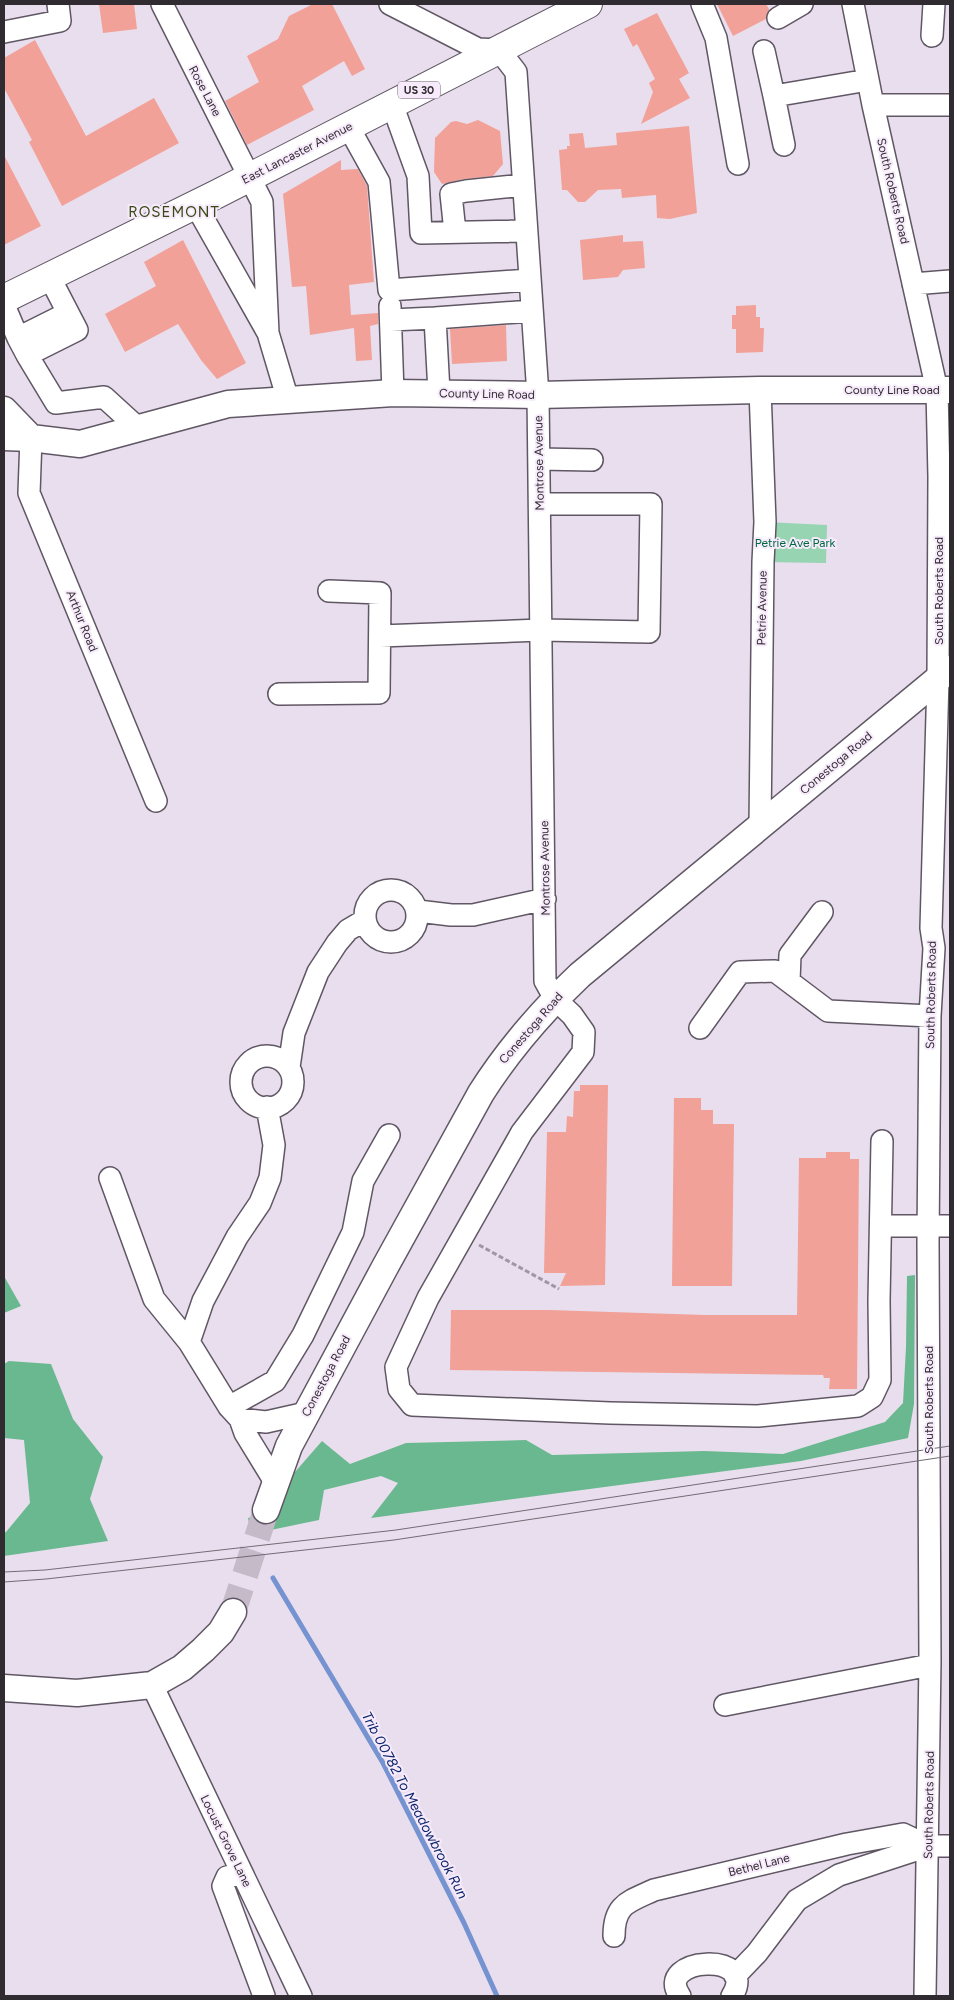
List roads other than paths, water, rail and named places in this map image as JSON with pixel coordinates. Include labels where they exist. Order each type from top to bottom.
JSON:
[{"type":"highway","name":"East Lancaster Avenue","points":[[4,299],[588,4]]},
{"type":"main road","name":"County Line Road","points":[[11,438],[80,444],[228,404],[393,392],[538,395],[760,390],[944,390]]},
{"type":"main road","points":[[4,410],[11,438]]},
{"type":"main road","name":"Conestoga Road","points":[[266,1510],[289,1446],[306,1414],[481,1093],[498,1065],[530,1025],[580,975],[944,674]]},
{"type":"main road","points":[[4,1688],[77,1693],[152,1685],[182,1668],[203,1650],[221,1632],[233,1612]]},
{"type":"street","points":[[4,32],[60,21],[58,4]]},
{"type":"street","name":"Rose Lane","points":[[162,4],[185,53],[262,202],[268,333]]},
{"type":"street","points":[[390,4],[478,50],[499,50]]},
{"type":"street","points":[[702,4],[716,38],[738,164]]},
{"type":"street","points":[[778,18],[802,4]]},
{"type":"street","name":"South Roberts Road","points":[[854,4],[873,105],[914,284],[944,390],[939,477],[944,674],[931,928],[942,948],[930,1016],[930,1665],[925,1996]]},
{"type":"street","points":[[932,36],[934,4]]},
{"type":"street","name":"Montrose Avenue","points":[[499,50],[516,72],[538,395],[545,981],[555,999]]},
{"type":"street","points":[[764,50],[784,145]]},
{"type":"street","points":[[774,96],[868,80]]},
{"type":"street","points":[[392,104],[418,176],[421,233],[526,230]]},
{"type":"street","points":[[873,105],[950,104]]},
{"type":"street","points":[[348,126],[379,182],[389,290],[529,280]]},
{"type":"street","points":[[419,196],[523,192]]},
{"type":"street","points":[[451,194],[455,232]]},
{"type":"street","points":[[195,204],[268,333],[288,400]]},
{"type":"street","points":[[23,346],[77,330],[49,276]]},
{"type":"street","points":[[914,284],[950,281]]},
{"type":"street","points":[[4,305],[23,346],[56,403],[104,397],[138,428]]},
{"type":"street","points":[[393,392],[391,313],[435,318],[532,310]]},
{"type":"street","points":[[435,318],[439,392]]},
{"type":"street","name":"Petrie Avenue","points":[[760,390],[765,522],[760,827]]},
{"type":"street","name":"Arthur Road","points":[[11,438],[29,492],[156,801]]},
{"type":"street","points":[[539,459],[592,460]]},
{"type":"street","points":[[380,636],[541,630],[649,632],[651,504],[540,504]]},
{"type":"street","points":[[279,694],[379,693],[380,593],[329,591]]},
{"type":"street","points":[[387,889],[407,894],[414,901],[418,911],[413,931],[406,938],[396,942],[386,942],[376,937],[369,930],[365,920],[370,900],[377,893],[387,889]]},
{"type":"street","points":[[418,911],[451,915],[472,915],[545,899]]},
{"type":"street","points":[[782,976],[790,956],[822,912]]},
{"type":"street","points":[[289,1067],[294,1033],[318,972],[348,930],[365,920]]},
{"type":"street","points":[[700,1028],[740,972],[782,976],[828,1011],[930,1016]]},
{"type":"street","points":[[555,999],[572,1015],[584,1032],[583,1052],[522,1132],[428,1298],[396,1367],[399,1389],[412,1405],[610,1413],[758,1416],[858,1406],[872,1397],[880,1380],[879,1301],[882,1141]]},
{"type":"street","points":[[261,1056],[272,1056],[281,1060],[289,1067],[293,1076],[293,1087],[289,1096],[282,1104],[272,1108],[262,1108],[252,1104],[240,1088],[240,1077],[244,1067],[252,1060],[261,1056]]},
{"type":"street","points":[[189,1342],[202,1301],[237,1237],[260,1203],[270,1178],[274,1145],[267,1107]]},
{"type":"street","points":[[234,1413],[275,1381],[303,1335],[353,1232],[363,1181],[389,1135]]},
{"type":"street","points":[[110,1178],[154,1299],[189,1342],[275,1482]]},
{"type":"street","points":[[881,1226],[950,1226]]},
{"type":"street","points":[[234,1413],[266,1422],[306,1414]]},
{"type":"street","points":[[725,1706],[930,1665]]},
{"type":"street","name":"Locust Grove Lane","points":[[152,1685],[301,1996]]},
{"type":"street","name":"Bethel Lane","points":[[614,1936],[614,1923],[618,1910],[631,1901],[654,1890],[848,1844],[903,1834],[928,1846]]},
{"type":"street","points":[[733,1986],[796,1900],[838,1875],[928,1846],[950,1846]]},
{"type":"street","points":[[242,1873],[227,1877],[223,1886],[264,1996]]},
{"type":"street","points":[[680,1996],[675,1985],[680,1972],[687,1967],[717,1964],[724,1966],[731,1970],[733,1986]]},
{"type":"waterway","name":"Trib 00782 To Meadowbrook Run","points":[[273,1578],[383,1763],[464,1923],[497,1996]]},
{"type":"tunnel","points":[[233,1612],[266,1510]]},
{"type":"tram line","points":[[4,1572],[45,1570],[396,1530],[950,1446]]},
{"type":"tram line","points":[[4,1582],[46,1579],[394,1540],[950,1456]]},
{"type":"district","name":"ROSEMONT","points":[[174,212]]},
{"type":"park label","name":"Petrie Ave Park","points":[[795,543]]}]
